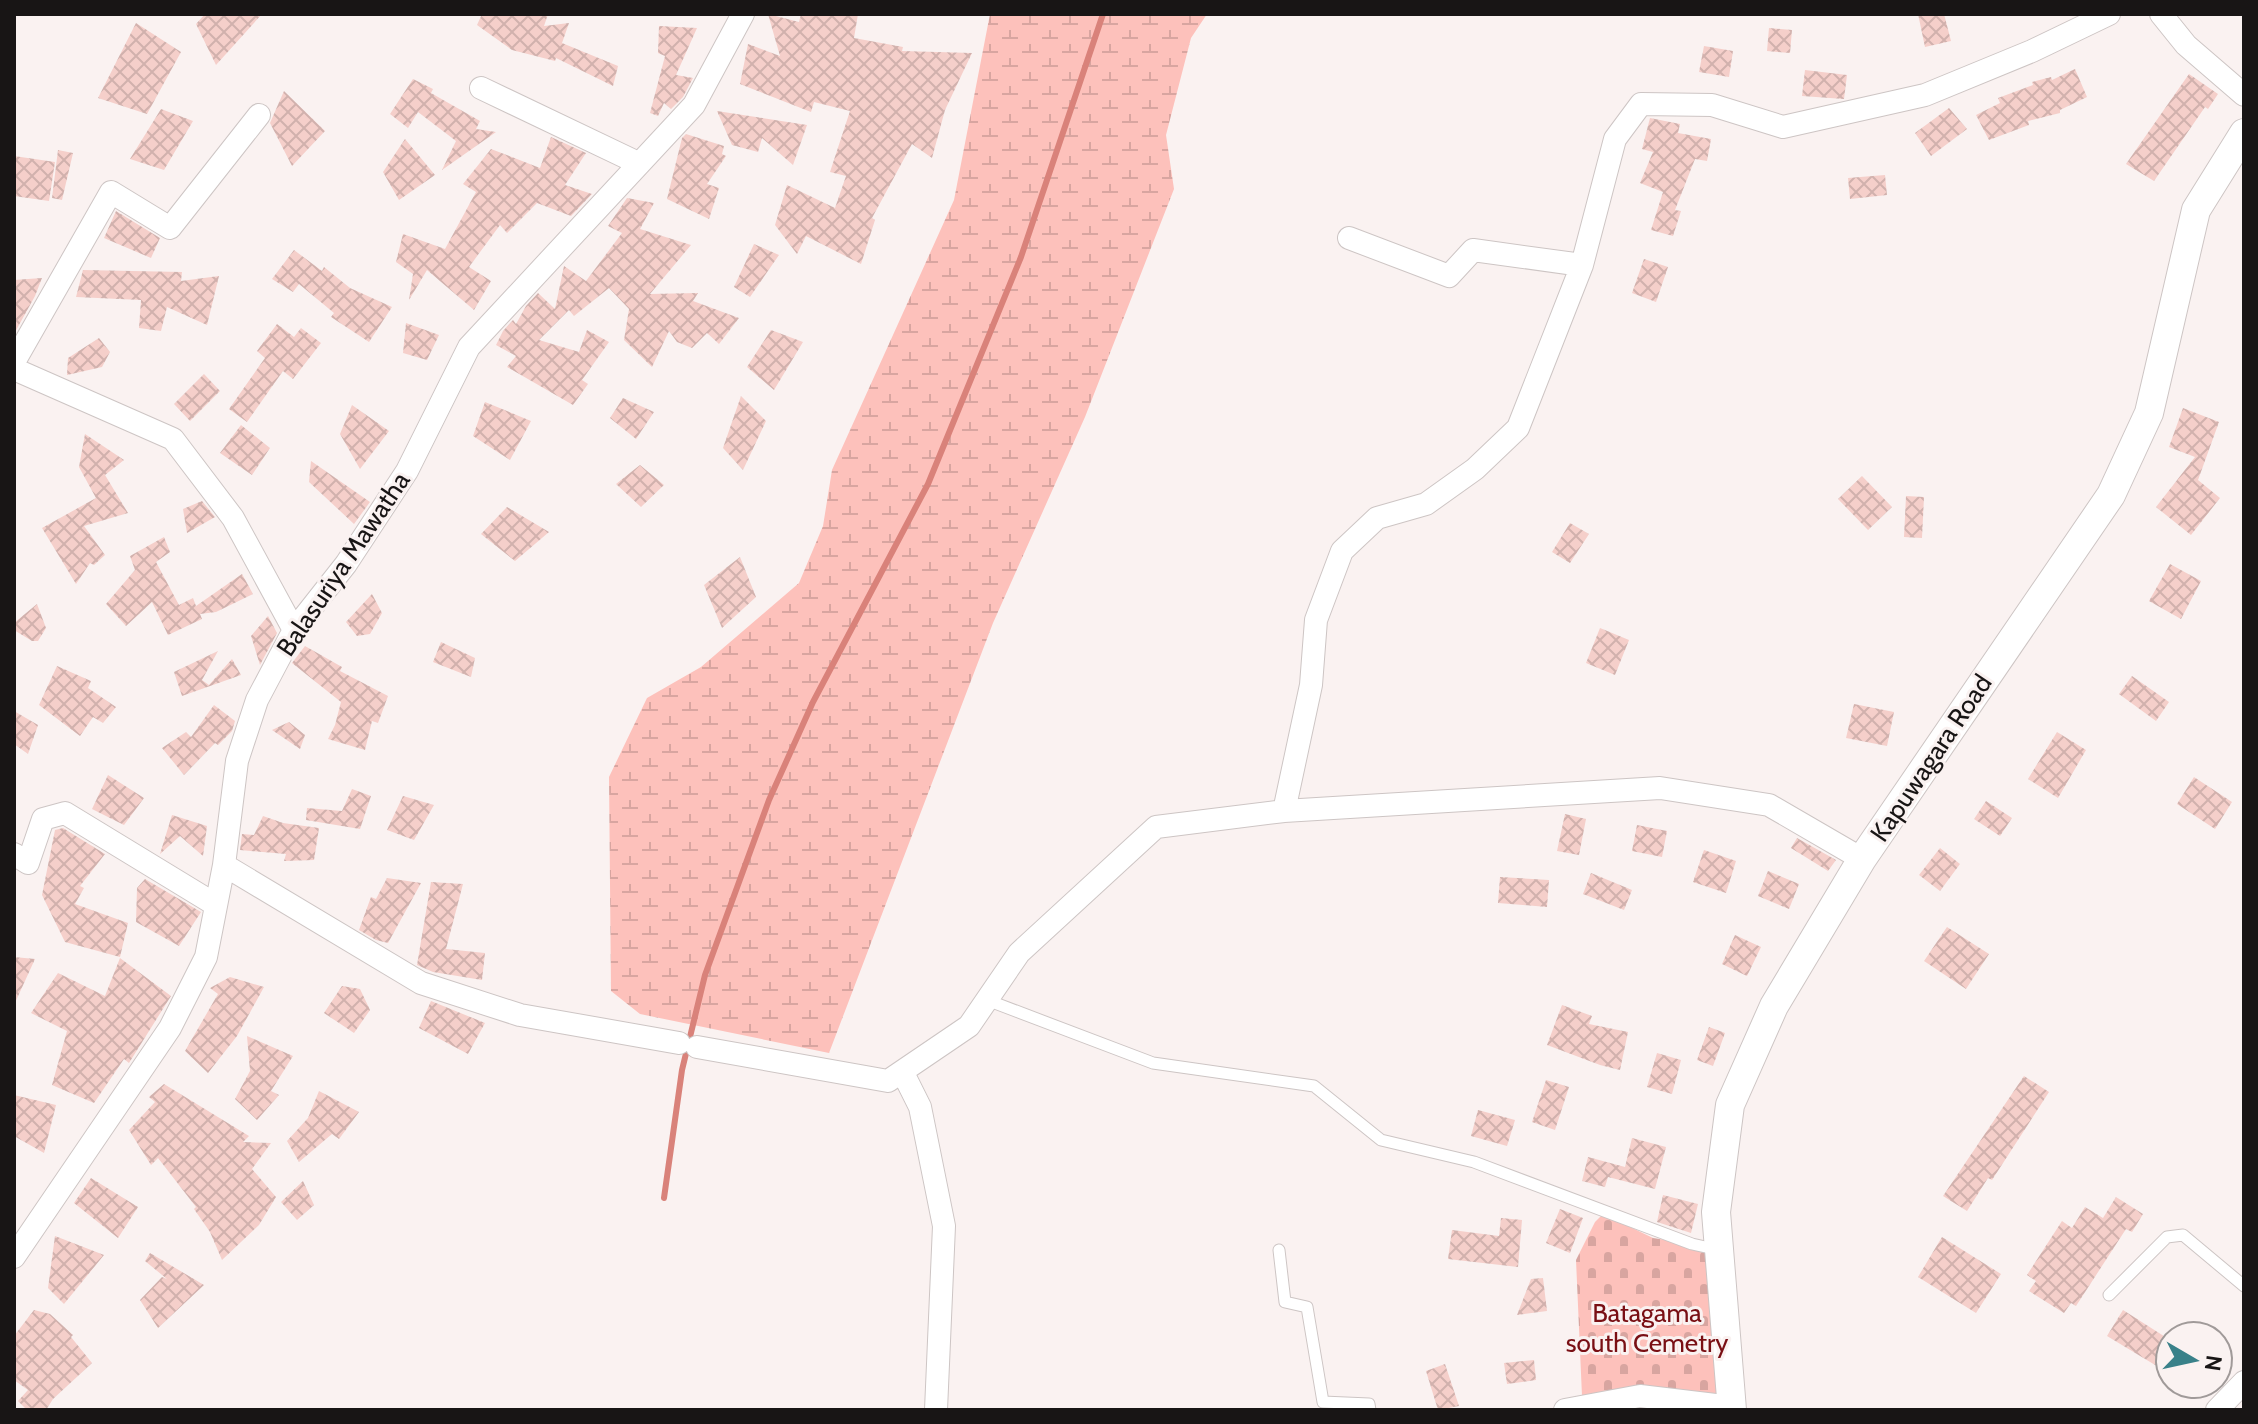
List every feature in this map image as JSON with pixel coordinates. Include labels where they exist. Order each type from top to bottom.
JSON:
[{"type":"street","name":"Balasuriya Mawatha","points":[[14,1257],[170,1028],[206,957],[224,865],[237,761],[257,700],[294,630],[346,564],[407,471],[469,347],[694,105],[743,14]]},
{"type":"street","points":[[1284,811],[1311,685],[1316,620],[1342,551],[1377,518],[1426,504],[1475,469],[1518,428],[1582,265],[1615,139],[1641,104],[1712,105],[1783,127],[1925,95],[2032,51],[2109,14]]},
{"type":"street","points":[[2161,14],[2186,45],[2244,95]]},
{"type":"street","points":[[481,88],[638,163]]},
{"type":"street","points":[[14,362],[111,192],[170,228],[259,115]]},
{"type":"street","name":"Kapuwagara Road","points":[[1732,1409],[1716,1212],[1730,1105],[1774,1006],[1862,859],[2111,495],[2149,413],[2196,210],[2244,133]]},
{"type":"street","points":[[1349,238],[1449,276],[1473,250],[1582,265]]},
{"type":"street","points":[[14,369],[173,439],[233,518],[294,630]]},
{"type":"street","points":[[224,865],[421,983],[520,1015],[888,1081],[969,1026],[1019,953],[1156,827],[1284,811],[1660,788],[1769,805],[1862,859]]},
{"type":"street","points":[[14,854],[28,863],[43,819],[65,813],[216,905]]},
{"type":"street","points":[[903,1073],[920,1107],[944,1226],[936,1410]]},
{"type":"street","points":[[2217,1410],[2244,1382]]},
{"type":"street","points":[[1565,1410],[1640,1396],[1732,1409]]},
{"type":"lane","points":[[987,1000],[1153,1063],[1314,1086],[1381,1140],[1474,1162],[1692,1244],[1719,1250]]},
{"type":"lane","points":[[2109,1295],[2167,1237],[2183,1235],[2244,1286]]},
{"type":"lane","points":[[1279,1250],[1285,1302],[1307,1307],[1323,1402],[1369,1404],[1370,1410]]},
{"type":"green space","points":[[990,14],[1207,14],[1191,38],[1166,135],[1174,189],[1085,417],[993,623],[829,1053],[640,1014],[611,991],[609,777],[647,698],[701,667],[799,583],[823,526],[832,470],[954,200]]},
{"type":"green space","name":"Batagama south Cemetry","points":[[1603,1214],[1653,1238],[1711,1247],[1719,1403],[1582,1396],[1576,1260],[1595,1222]]},
{"type":"building","points":[[205,14],[262,14],[216,65],[196,24]]},
{"type":"building","points":[[482,14],[548,14],[544,26],[569,23],[562,43],[618,66],[613,86],[556,58],[555,61],[512,50],[477,25]]},
{"type":"building","points":[[768,14],[799,22],[801,14],[858,14],[854,38],[903,47],[902,51],[972,53],[945,110],[932,158],[912,144],[872,218],[875,220],[861,264],[806,236],[797,254],[775,225],[787,185],[835,208],[846,176],[830,172],[850,111],[814,102],[811,112],[740,84],[748,44],[780,56]]},
{"type":"building","points":[[1918,14],[1944,14],[1951,41],[1925,47]]},
{"type":"building","points":[[136,23],[181,52],[147,114],[98,98]]},
{"type":"building","points":[[659,26],[697,28],[676,75],[693,78],[683,97],[671,109],[664,103],[658,116],[650,113],[665,56],[658,53]]},
{"type":"building","points":[[1769,28],[1792,30],[1790,53],[1767,51]]},
{"type":"building","points":[[1704,46],[1733,51],[1729,77],[1699,72]]},
{"type":"building","points":[[2075,69],[2087,97],[2060,110],[2060,113],[2028,121],[2029,125],[1989,140],[1976,115],[2000,103],[1998,98],[2033,85],[2032,82],[2051,77],[2052,80]]},
{"type":"building","points":[[1805,70],[1847,75],[1844,99],[1802,96]]},
{"type":"building","points":[[2189,74],[2218,94],[2208,109],[2205,107],[2154,181],[2126,164]]},
{"type":"building","points":[[413,79],[480,121],[476,129],[496,132],[442,170],[456,141],[418,112],[408,128],[390,114]]},
{"type":"building","points":[[284,91],[325,131],[292,166],[270,123]]},
{"type":"building","points":[[1949,108],[1967,129],[1931,156],[1915,133]]},
{"type":"building","points":[[161,109],[193,121],[164,170],[130,159]]},
{"type":"building","points":[[717,111],[807,125],[793,165],[762,138],[758,152],[732,145]]},
{"type":"building","points":[[1650,118],[1680,124],[1678,133],[1711,139],[1707,161],[1695,159],[1675,210],[1681,211],[1673,236],[1651,230],[1663,192],[1640,183],[1653,152],[1642,149]]},
{"type":"building","points":[[686,134],[724,146],[722,154],[726,156],[707,184],[719,188],[709,219],[667,199],[682,138]]},
{"type":"building","points":[[551,137],[586,153],[565,185],[592,194],[571,216],[537,203],[507,233],[500,225],[469,267],[491,281],[474,310],[427,270],[409,300],[413,274],[396,262],[403,234],[445,249],[476,192],[463,184],[491,149],[540,168]]},
{"type":"building","points":[[405,139],[435,175],[399,200],[383,172]]},
{"type":"building","points":[[58,150],[73,153],[62,200],[52,198]]},
{"type":"building","points":[[14,156],[55,162],[49,201],[14,196]]},
{"type":"building","points":[[1885,175],[1887,195],[1850,199],[1848,178]]},
{"type":"building","points":[[627,198],[654,203],[640,229],[691,245],[650,294],[698,293],[693,301],[739,318],[719,344],[707,333],[692,348],[677,342],[669,331],[652,367],[624,340],[629,309],[609,288],[574,316],[569,310],[539,340],[579,352],[587,330],[609,342],[582,380],[588,384],[573,405],[507,367],[516,356],[496,345],[503,331],[513,320],[516,324],[538,293],[555,309],[564,266],[586,281],[622,233],[608,226]]},
{"type":"building","points":[[116,211],[160,238],[151,258],[104,238]]},
{"type":"building","points":[[754,244],[779,255],[750,297],[734,287]]},
{"type":"building","points":[[294,250],[322,271],[324,267],[350,288],[392,307],[369,342],[331,317],[334,313],[299,284],[293,292],[272,279]]},
{"type":"building","points":[[1644,259],[1668,267],[1656,302],[1632,293]]},
{"type":"building","points":[[83,270],[182,272],[181,281],[219,276],[207,325],[167,307],[161,331],[139,328],[141,300],[76,297]]},
{"type":"building","points":[[42,278],[35,296],[14,334],[14,280]]},
{"type":"building","points":[[406,323],[439,335],[427,360],[403,353]]},
{"type":"building","points":[[277,324],[294,337],[301,328],[321,343],[293,379],[283,371],[247,422],[229,409],[265,358],[257,351]]},
{"type":"building","points":[[771,330],[803,342],[774,390],[747,367]]},
{"type":"building","points":[[99,338],[110,352],[102,367],[67,375],[68,358]]},
{"type":"building","points":[[204,374],[220,391],[190,421],[174,404]]},
{"type":"building","points":[[741,396],[766,421],[743,470],[723,448]]},
{"type":"building","points":[[623,398],[654,412],[636,439],[610,418]]},
{"type":"building","points":[[485,402],[531,421],[510,460],[473,436]]},
{"type":"building","points":[[352,405],[389,431],[360,469],[340,434]]},
{"type":"building","points":[[2183,408],[2219,422],[2198,480],[2220,498],[2191,535],[2156,507],[2195,457],[2169,447]]},
{"type":"building","points":[[241,425],[270,448],[252,475],[220,453]]},
{"type":"building","points":[[85,434],[124,460],[105,475],[128,513],[84,526],[105,555],[94,565],[90,563],[76,584],[42,528],[96,498],[79,467]]},
{"type":"building","points":[[311,461],[370,502],[354,524],[309,482]]},
{"type":"building","points":[[640,465],[664,485],[641,507],[616,484]]},
{"type":"building","points":[[1862,476],[1892,507],[1868,530],[1838,499]]},
{"type":"building","points":[[1906,496],[1924,497],[1922,538],[1904,537]]},
{"type":"building","points":[[202,501],[215,517],[187,533],[183,509]]},
{"type":"building","points":[[507,507],[549,532],[515,561],[481,534]]},
{"type":"building","points":[[1570,523],[1589,534],[1570,563],[1552,552]]},
{"type":"building","points":[[164,537],[170,552],[156,562],[179,605],[193,598],[196,606],[242,574],[253,594],[216,612],[200,614],[202,619],[168,635],[152,602],[126,626],[106,604],[135,570],[130,556]]},
{"type":"building","points":[[740,557],[756,597],[722,628],[704,585]]},
{"type":"building","points":[[2170,564],[2201,581],[2181,619],[2149,601]]},
{"type":"building","points":[[372,594],[382,613],[370,634],[357,636],[346,622]]},
{"type":"building","points":[[37,604],[46,628],[38,641],[32,641],[14,630],[14,623]]},
{"type":"building","points":[[268,616],[277,633],[260,665],[251,636]]},
{"type":"building","points":[[1600,628],[1629,640],[1615,675],[1586,663]]},
{"type":"building","points":[[441,642],[475,658],[471,677],[433,662]]},
{"type":"building","points":[[305,646],[342,667],[340,671],[388,696],[378,723],[372,721],[365,750],[328,739],[341,702],[292,663]]},
{"type":"building","points":[[218,651],[202,680],[209,685],[232,659],[241,675],[182,696],[174,672]]},
{"type":"building","points":[[57,666],[91,681],[88,688],[116,707],[103,723],[93,717],[80,736],[39,705]]},
{"type":"building","points":[[2132,676],[2169,702],[2156,721],[2119,694]]},
{"type":"building","points":[[1854,704],[1894,712],[1887,746],[1846,738]]},
{"type":"building","points":[[214,705],[235,721],[232,731],[218,745],[215,743],[184,775],[162,748],[186,732],[191,737]]},
{"type":"building","points":[[14,711],[38,725],[28,754],[14,744]]},
{"type":"building","points":[[289,722],[305,735],[300,749],[272,730]]},
{"type":"building","points":[[2057,732],[2086,750],[2058,798],[2028,779]]},
{"type":"building","points":[[108,775],[144,798],[124,825],[92,809]]},
{"type":"building","points":[[2194,777],[2232,802],[2215,829],[2177,804]]},
{"type":"building","points":[[352,789],[371,796],[360,829],[306,820],[307,808],[342,811]]},
{"type":"building","points":[[403,796],[434,805],[414,840],[387,830]]},
{"type":"building","points":[[1986,801],[2012,818],[2000,836],[1974,819]]},
{"type":"building","points":[[1565,814],[1586,819],[1579,855],[1557,851]]},
{"type":"building","points":[[172,815],[207,826],[203,856],[180,836],[160,854]]},
{"type":"building","points":[[263,816],[283,823],[319,828],[314,860],[284,861],[286,854],[240,850],[242,834],[254,835]]},
{"type":"building","points":[[1637,825],[1667,831],[1662,857],[1632,851]]},
{"type":"building","points":[[63,828],[105,854],[80,886],[84,888],[75,904],[128,923],[120,957],[65,942],[42,895],[55,830]]},
{"type":"building","points":[[1797,838],[1836,860],[1828,871],[1791,848]]},
{"type":"building","points":[[1940,848],[1960,864],[1940,891],[1919,875]]},
{"type":"building","points":[[1704,850],[1736,861],[1726,893],[1693,882]]},
{"type":"building","points":[[1768,871],[1799,884],[1789,909],[1758,896]]},
{"type":"building","points":[[1591,873],[1632,890],[1624,910],[1583,894]]},
{"type":"building","points":[[1500,877],[1549,880],[1547,907],[1498,903]]},
{"type":"building","points":[[387,878],[421,883],[388,943],[359,930],[371,897],[376,899]]},
{"type":"building","points":[[145,879],[201,912],[179,946],[136,922],[137,888]]},
{"type":"building","points":[[431,882],[463,884],[446,949],[485,953],[482,980],[433,972],[417,965]]},
{"type":"building","points":[[1947,927],[1989,954],[1966,989],[1924,961]]},
{"type":"building","points":[[1735,935],[1761,947],[1747,976],[1722,964]]},
{"type":"building","points":[[14,957],[35,959],[14,1005]]},
{"type":"building","points":[[120,958],[171,996],[129,1063],[124,1059],[94,1103],[52,1085],[67,1031],[31,1013],[58,973],[105,996]]},
{"type":"building","points":[[230,977],[264,987],[237,1036],[208,1073],[185,1051],[218,994],[210,988]]},
{"type":"building","points":[[342,986],[360,989],[370,1010],[354,1033],[324,1013]]},
{"type":"building","points":[[431,1001],[485,1023],[468,1054],[419,1028]]},
{"type":"building","points":[[1562,1005],[1592,1016],[1589,1024],[1628,1032],[1620,1070],[1547,1045]]},
{"type":"building","points":[[1709,1027],[1725,1033],[1713,1066],[1697,1060]]},
{"type":"building","points":[[247,1036],[293,1056],[271,1091],[279,1095],[257,1120],[235,1099],[250,1071]]},
{"type":"building","points":[[1657,1053],[1681,1060],[1672,1094],[1647,1087]]},
{"type":"building","points":[[2024,1076],[2049,1092],[1992,1180],[1988,1178],[1967,1211],[1943,1196]]},
{"type":"building","points":[[1546,1080],[1569,1087],[1555,1130],[1532,1122]]},
{"type":"building","points":[[164,1084],[249,1136],[243,1142],[271,1143],[252,1169],[276,1197],[259,1225],[222,1260],[210,1232],[194,1209],[196,1207],[158,1158],[151,1165],[129,1130],[155,1102],[149,1097]]},
{"type":"building","points":[[319,1091],[359,1112],[339,1139],[332,1134],[299,1162],[287,1141],[308,1118]]},
{"type":"building","points":[[14,1095],[56,1105],[44,1153],[14,1136]]},
{"type":"building","points":[[1478,1110],[1515,1120],[1507,1146],[1471,1136]]},
{"type":"building","points":[[1632,1138],[1666,1147],[1655,1189],[1608,1177],[1605,1187],[1582,1181],[1588,1157],[1625,1167]]},
{"type":"building","points":[[91,1178],[138,1207],[118,1238],[74,1203]]},
{"type":"building","points":[[303,1181],[314,1205],[297,1220],[281,1202]]},
{"type":"building","points":[[1663,1195],[1698,1204],[1691,1233],[1657,1222]]},
{"type":"building","points":[[2116,1197],[2143,1214],[2132,1232],[2126,1229],[2076,1306],[2071,1303],[2064,1313],[2029,1291],[2036,1281],[2027,1275],[2062,1221],[2072,1228],[2085,1207],[2103,1218]]},
{"type":"building","points":[[1560,1209],[1583,1218],[1570,1253],[1546,1243]]},
{"type":"building","points":[[1501,1218],[1522,1220],[1518,1267],[1448,1259],[1452,1230],[1499,1236]]},
{"type":"building","points":[[55,1236],[104,1255],[64,1304],[48,1288]]},
{"type":"building","points":[[1942,1237],[2001,1274],[1976,1313],[1918,1277]]},
{"type":"building","points":[[150,1253],[204,1285],[158,1328],[140,1300],[162,1277],[167,1279],[145,1261]]},
{"type":"building","points":[[1543,1278],[1547,1311],[1517,1315],[1531,1279]]},
{"type":"building","points":[[34,1310],[50,1314],[73,1335],[71,1337],[92,1363],[53,1399],[46,1410],[27,1410],[18,1401],[28,1390],[14,1380],[14,1336]]},
{"type":"building","points":[[2123,1310],[2154,1330],[2154,1364],[2107,1336]]},
{"type":"building","points":[[1534,1360],[1536,1380],[1507,1384],[1504,1363]]},
{"type":"building","points":[[1445,1364],[1459,1406],[1438,1410],[1426,1371]]},
{"type":"waterway","points":[[664,1198],[682,1070],[705,975],[769,800],[813,702],[928,484],[1021,257],[1103,14]]}]
